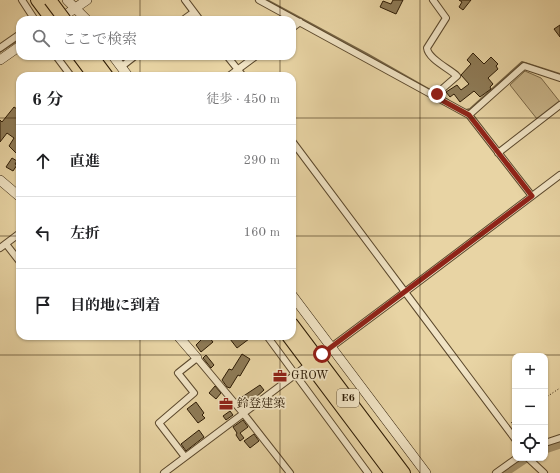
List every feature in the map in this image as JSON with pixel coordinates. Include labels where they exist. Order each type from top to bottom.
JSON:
[{"type":"highway","points":[[37,0],[49,16]]},
{"type":"highway","points":[[50,0],[62,16]]},
{"type":"highway","points":[[82,60],[91,72]]},
{"type":"highway","points":[[95,60],[104,72]]},
{"type":"highway","name":"E6","points":[[296,329],[404,473]]},
{"type":"highway","name":"E6","points":[[291,340],[391,473]]},
{"type":"street","points":[[22,0],[32,16]]},
{"type":"street","points":[[67,0],[83,16]]},
{"type":"street","points":[[64,16],[88,0]]},
{"type":"street","points":[[185,0],[197,16]]},
{"type":"street","points":[[259,0],[289,16]]},
{"type":"street","points":[[433,0],[446,18],[427,51],[431,56],[457,76],[434,96]]},
{"type":"street","points":[[188,16],[194,12]]},
{"type":"street","points":[[296,20],[469,115],[532,196]]},
{"type":"street","points":[[296,25],[300,22]]},
{"type":"street","points":[[0,48],[16,37]]},
{"type":"street","points":[[0,60],[16,49]]},
{"type":"street","points":[[59,60],[68,72]]},
{"type":"street","points":[[116,60],[125,72]]},
{"type":"street","points":[[121,67],[130,60]]},
{"type":"street","points":[[230,60],[238,70]]},
{"type":"street","points":[[235,72],[251,60]]},
{"type":"street","points":[[469,115],[524,66],[560,78]]},
{"type":"street","points":[[498,153],[560,105]]},
{"type":"street","points":[[296,146],[512,435]]},
{"type":"street","points":[[322,354],[560,175]]},
{"type":"street","points":[[0,180],[16,194]]},
{"type":"street","points":[[0,248],[16,236]]},
{"type":"street","points":[[6,244],[16,257]]},
{"type":"street","points":[[296,300],[426,473]]},
{"type":"street","points":[[181,340],[244,414],[290,473]]},
{"type":"street","points":[[270,340],[368,473]]},
{"type":"street","points":[[185,457],[159,423],[194,393],[178,373],[197,358]]},
{"type":"street","points":[[164,473],[304,368]]},
{"type":"street","points":[[548,442],[560,438]]},
{"type":"street","points":[[496,473],[513,461]]},
{"type":"street","points":[[531,461],[544,473]]},
{"type":"path","points":[[548,396],[560,388]]},
{"type":"shaded area","points":[[525,71],[541,78],[560,102],[537,119],[510,85]]},
{"type":"building","points":[[393,0],[403,0],[396,14],[380,7],[383,1],[391,4]]},
{"type":"building","points":[[459,0],[471,0],[463,10],[459,7],[462,2]]},
{"type":"building","points":[[560,25],[560,37],[554,29]]},
{"type":"building","points":[[473,53],[484,64],[491,57],[498,64],[496,66],[498,69],[488,78],[493,84],[490,87],[491,89],[480,97],[474,91],[460,102],[454,94],[450,97],[446,92],[457,85],[461,90],[469,84],[461,75],[471,64],[467,60]]},
{"type":"building","points":[[14,107],[16,108],[16,153],[9,146],[14,138],[7,133],[0,142],[0,120],[2,122]]},
{"type":"building","points":[[12,158],[16,160],[16,166],[13,171],[6,167]]},
{"type":"building","points":[[201,340],[211,340],[213,342],[201,352],[196,345]]},
{"type":"building","points":[[231,340],[248,340],[237,348]]},
{"type":"building","points":[[242,354],[250,359],[240,376],[238,375],[230,388],[227,387],[222,380],[229,369],[232,370]]},
{"type":"building","points":[[206,355],[214,365],[211,368],[203,358]]},
{"type":"building","points":[[283,372],[286,376],[277,382],[274,378]]},
{"type":"building","points":[[260,385],[264,390],[245,407],[239,399]]},
{"type":"building","points":[[215,386],[221,393],[216,399],[209,393]]},
{"type":"building","points":[[226,400],[230,405],[225,409],[221,404]]},
{"type":"building","points":[[196,402],[204,413],[202,415],[205,418],[198,423],[187,409]]},
{"type":"building","points":[[230,411],[233,415],[226,420],[223,416]]},
{"type":"building","points":[[243,420],[248,427],[240,433],[244,438],[240,441],[233,427]]},
{"type":"building","points":[[199,430],[204,437],[186,451],[181,444]]},
{"type":"building","points":[[254,434],[259,441],[250,448],[244,441]]},
{"type":"waterway","points":[[267,0],[434,92]]},
{"type":"waterway","points":[[0,52],[16,42]]},
{"type":"waterway","points":[[466,110],[470,109],[522,62],[560,74]]},
{"type":"waterway","points":[[439,95],[448,100]]},
{"type":"waterway","points":[[548,447],[560,443]]},
{"type":"waterway","points":[[502,473],[520,461]]},
{"type":"place","name":"GROW","points":[[280,376]]},
{"type":"place","name":"鈴登建築","points":[[226,404]]},
{"type":"route","points":[[322,354],[532,196],[469,115],[434,96],[437,94]]}]
